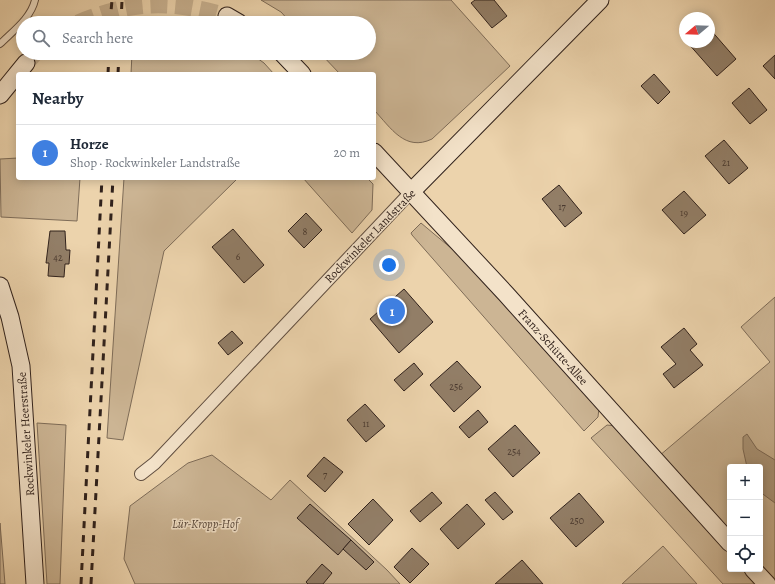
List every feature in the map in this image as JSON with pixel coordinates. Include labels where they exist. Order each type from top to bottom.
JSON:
[{"type":"main road","name":"Rockwinkeler Landstraße","points":[[411,192],[600,0]]},
{"type":"main road","points":[[289,60],[300,72]]},
{"type":"main road","points":[[19,72],[26,63]]},
{"type":"main road","points":[[0,95],[16,75]]},
{"type":"main road","name":"Franz-Schütte-Allee","points":[[376,154],[506,294],[727,540]]},
{"type":"main road","name":"Rockwinkeler Heerstraße","points":[[0,286],[11,323],[21,366],[35,584]]},
{"type":"main road","points":[[756,572],[767,584]]},
{"type":"street","name":"Rockwinkeler Landstraße","points":[[141,474],[155,463],[411,192]]},
{"type":"lane","points":[[27,16],[34,6],[35,0]]},
{"type":"lane","points":[[0,44],[16,28]]},
{"type":"green space","points":[[261,0],[451,0],[510,66],[432,139],[422,142],[414,142],[399,136],[376,112],[376,72],[338,72],[327,60],[376,60],[376,16],[285,16],[281,12]]},
{"type":"green space","points":[[132,60],[260,60],[272,72],[131,72]]},
{"type":"green space","points":[[16,158],[16,180],[80,180],[77,221],[1,217],[0,159]]},
{"type":"green space","points":[[124,180],[236,180],[164,251],[123,440],[107,438]]},
{"type":"green space","points":[[305,180],[369,180],[373,184],[372,210],[352,233]]},
{"type":"green space","points":[[421,223],[470,264],[599,408],[598,417],[584,431],[412,235],[411,233]]},
{"type":"green space","points":[[775,297],[775,584],[763,570],[763,464],[727,464],[727,531],[659,456],[770,362],[741,327]]},
{"type":"green space","points":[[37,423],[66,425],[60,584],[47,584]]},
{"type":"green space","points":[[607,425],[616,426],[727,549],[727,572],[748,572],[759,584],[723,584],[591,438]]},
{"type":"green space","name":"Lür-Kropp-Hof","points":[[212,455],[271,500],[290,480],[387,570],[400,584],[135,584],[124,559],[130,506],[188,463]]},
{"type":"green space","points":[[0,523],[5,584],[0,584]]},
{"type":"green space","points":[[663,546],[697,584],[622,584]]},
{"type":"shaded area","points":[[747,434],[757,449],[775,460],[775,503],[763,494],[763,464],[746,464],[743,449],[743,437]]},
{"type":"building","points":[[475,0],[494,0],[507,16],[492,28],[471,3]]},
{"type":"building","points":[[715,35],[736,59],[717,76],[692,48],[715,48]]},
{"type":"building","points":[[775,55],[775,79],[763,66]]},
{"type":"building","points":[[654,74],[670,92],[658,104],[641,86]]},
{"type":"building","points":[[749,88],[767,110],[750,124],[732,103]]},
{"type":"building","points":[[724,140],[748,168],[729,184],[705,156]]},
{"type":"building","points":[[559,185],[582,213],[565,227],[542,199]]},
{"type":"building","points":[[684,191],[706,215],[684,234],[662,210]]},
{"type":"building","points":[[306,213],[322,230],[304,248],[288,231]]},
{"type":"building","points":[[233,229],[264,265],[244,283],[212,247]]},
{"type":"building","points":[[50,231],[65,231],[66,250],[70,250],[69,264],[65,264],[64,277],[48,276],[49,263],[46,263]]},
{"type":"building","points":[[404,289],[433,322],[399,353],[370,319]]},
{"type":"building","points":[[684,328],[697,344],[690,350],[703,365],[674,388],[663,374],[676,364],[661,347]]},
{"type":"building","points":[[232,331],[243,343],[228,355],[218,343]]},
{"type":"building","points":[[457,361],[481,387],[454,412],[430,385]]},
{"type":"building","points":[[414,363],[423,374],[404,391],[394,380]]},
{"type":"building","points":[[365,404],[385,426],[366,442],[347,420]]},
{"type":"building","points":[[478,410],[488,422],[469,438],[459,427]]},
{"type":"building","points":[[515,425],[540,453],[513,477],[488,449]]},
{"type":"building","points":[[324,457],[343,472],[325,492],[307,476]]},
{"type":"building","points":[[432,492],[442,503],[420,522],[410,511]]},
{"type":"building","points":[[495,492],[513,512],[503,520],[485,500]]},
{"type":"building","points":[[579,493],[604,522],[576,547],[550,518]]},
{"type":"building","points":[[373,499],[393,520],[369,545],[348,524]]},
{"type":"building","points":[[310,504],[351,540],[338,555],[297,518]]},
{"type":"building","points":[[467,504],[485,524],[458,549],[440,529]]},
{"type":"building","points":[[351,540],[374,562],[366,570],[343,549]]},
{"type":"building","points":[[412,548],[429,564],[410,583],[394,567]]},
{"type":"building","points":[[522,560],[543,584],[495,584]]},
{"type":"building","points":[[322,564],[332,573],[323,584],[308,584],[306,582]]},
{"type":"tunnel","points":[[96,16],[135,6],[152,5],[188,7],[227,16]]},
{"type":"tunnel","points":[[26,63],[29,60]]},
{"type":"railway","points":[[111,16],[112,0]]},
{"type":"railway","points":[[121,16],[122,0]]},
{"type":"railway","points":[[108,72],[109,60]]},
{"type":"railway","points":[[118,72],[119,60]]},
{"type":"railway","points":[[81,584],[102,180]]},
{"type":"railway","points":[[91,584],[113,180]]},
{"type":"place","name":"Horze","points":[[392,311]]}]
